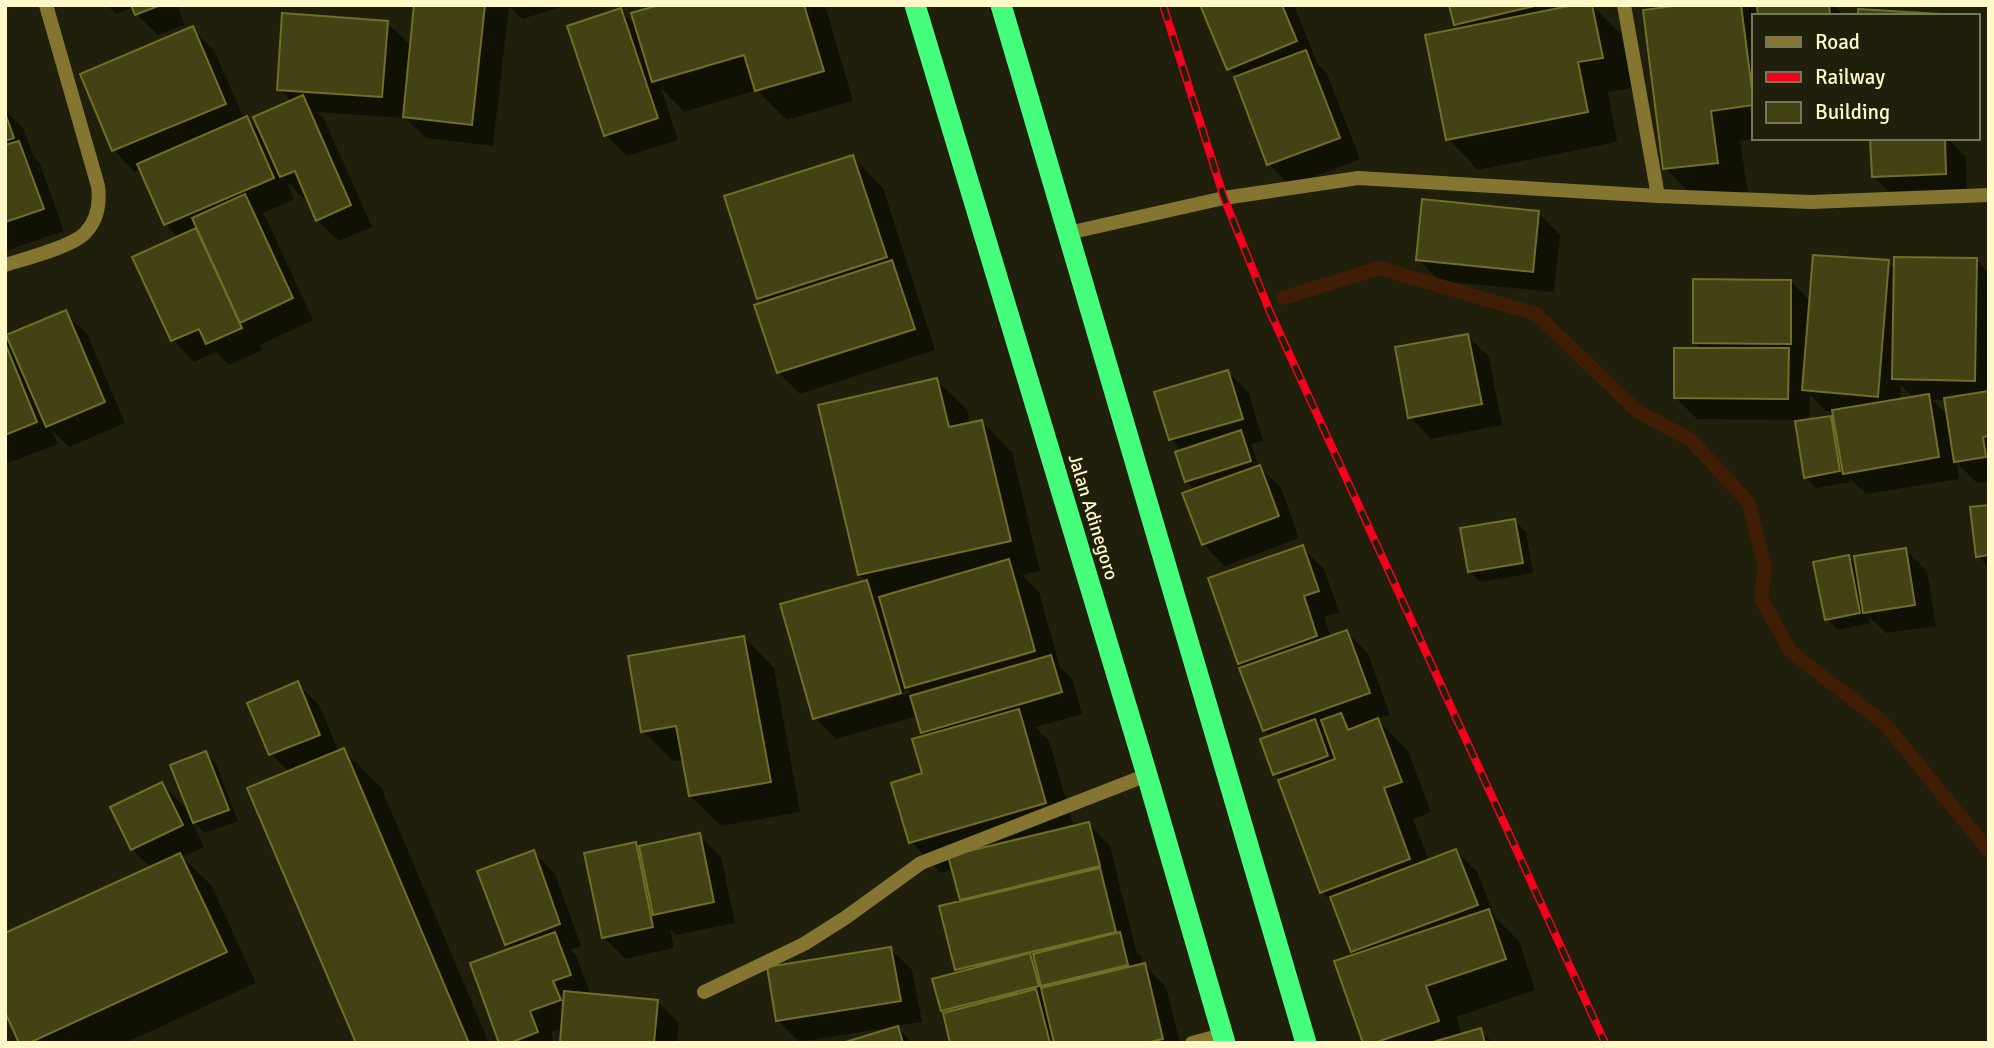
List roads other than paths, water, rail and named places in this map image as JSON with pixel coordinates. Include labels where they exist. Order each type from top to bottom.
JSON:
[{"type":"highway","name":"Jalan Adinegoro","points":[[915,5],[1224,1039]]},
{"type":"highway","points":[[1001,5],[1306,1043]]},
{"type":"street","points":[[5,265],[58,248],[85,234],[95,217],[100,199],[46,5]]},
{"type":"street","points":[[1624,5],[1658,196]]},
{"type":"street","points":[[1068,233],[1224,198],[1358,178],[1658,196],[1811,202],[1989,195]]},
{"type":"street","points":[[704,992],[804,944],[921,863],[1147,775]]},
{"type":"street","points":[[1192,1043],[1224,1039]]},
{"type":"waterway","points":[[1283,298],[1379,268],[1536,314],[1637,411],[1691,440],[1748,502],[1765,565],[1761,599],[1791,652],[1885,724],[1989,851]]},
{"type":"railway","points":[[1163,5],[1224,198],[1270,312],[1605,1043]]}]
